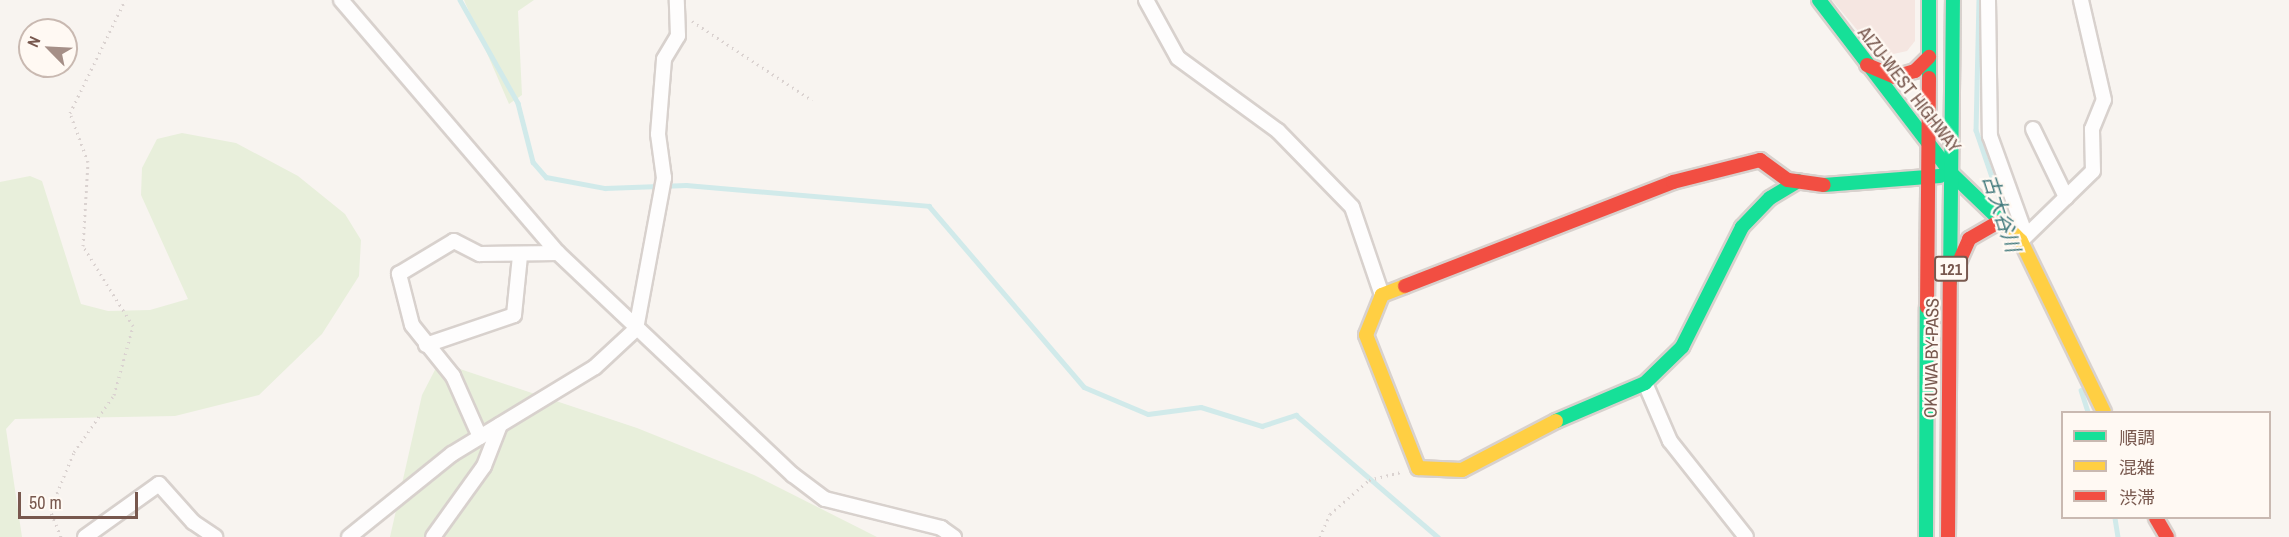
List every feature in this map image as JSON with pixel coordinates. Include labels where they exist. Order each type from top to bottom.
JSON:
[{"type":"main road","name":"AIZU-WEST HIGHWAY","points":[[1819,0],[1863,62],[1952,174],[1999,223],[2021,238],[2104,411]]},
{"type":"main road","name":"OKUWA BY-PASS","points":[[1926,537],[1929,0]]},
{"type":"main road","name":"OKUWA BY-PASS","points":[[1948,537],[1953,0]]},
{"type":"main road","points":[[1863,62],[1895,77],[1915,71],[1929,57]]},
{"type":"main road","points":[[1798,181],[1760,160],[1673,182],[1382,295],[1372,308],[1365,335],[1418,468],[1462,470],[1503,453],[1584,405],[1645,383],[1682,347],[1742,227],[1770,198],[1798,181],[1928,178],[1952,174]]},
{"type":"main road","points":[[1951,281],[1969,239],[1999,223]]},
{"type":"main road","points":[[2157,519],[2167,537]]},
{"type":"street","points":[[341,0],[558,252],[636,329],[825,499],[941,528],[954,537]]},
{"type":"street","points":[[1146,0],[1178,58],[1278,131],[1352,207],[1382,295]]},
{"type":"street","points":[[1988,0],[1990,136],[2021,238],[2091,177],[2092,129],[2104,100],[2081,0]]},
{"type":"street","points":[[349,537],[480,437],[595,366],[636,329],[664,178],[658,134],[664,59],[678,36],[678,6]]},
{"type":"street","points":[[2033,129],[2066,197]]},
{"type":"street","points":[[480,437],[453,376],[412,325],[399,274],[454,242],[480,254],[520,256],[558,252]]},
{"type":"street","points":[[426,345],[514,315],[520,256]]},
{"type":"street","points":[[1645,383],[1670,441],[1746,537]]},
{"type":"street","points":[[433,537],[484,465],[500,425]]},
{"type":"street","points":[[85,537],[159,484],[193,522],[215,537]]},
{"type":"path","points":[[61,537],[50,510],[74,452],[114,395],[133,326],[84,246],[88,162],[70,113],[125,0]]},
{"type":"path","points":[[678,6],[812,100]]},
{"type":"path","points":[[1320,537],[1330,514],[1369,480],[1418,468]]},
{"type":"shaded area","points":[[1832,0],[1915,0],[1915,41],[1907,51],[1880,57]]},
{"type":"green space","points":[[464,0],[534,0],[518,11],[522,95],[509,104]]},
{"type":"green space","points":[[182,133],[236,143],[298,176],[345,214],[361,240],[359,276],[322,334],[259,395],[175,416],[15,419],[6,429],[22,537],[0,537],[0,182],[30,176],[42,181],[81,304],[108,311],[150,310],[188,299],[141,195],[142,168],[157,139]]},
{"type":"green space","points":[[439,362],[637,428],[754,475],[877,537],[390,537],[422,395]]},
{"type":"waterway","points":[[460,0],[518,103],[533,162],[546,177],[605,188],[686,185],[929,206],[1084,387],[1148,414],[1201,407],[1262,426],[1296,415],[1438,537]]},
{"type":"waterway","name":"古大谷川","points":[[1979,0],[1976,130],[2003,209]]},
{"type":"waterway","name":"古大谷川","points":[[2081,390],[2088,411]]},
{"type":"waterway","name":"古大谷川","points":[[2115,519],[2118,537]]},
{"type":"traffic: fast","points":[[1819,0],[1952,174],[2006,226]]},
{"type":"traffic: fast","points":[[1929,0],[1929,78]]},
{"type":"traffic: fast","points":[[1950,282],[1953,0]]},
{"type":"traffic: fast","points":[[1824,185],[1940,176]]},
{"type":"traffic: fast","points":[[1556,421],[1645,383],[1682,347],[1742,227],[1770,198],[1798,181]]},
{"type":"traffic: fast","points":[[1926,537],[1927,307]]},
{"type":"traffic: slow","points":[[2006,226],[2021,241],[2104,411]]},
{"type":"traffic: slow","points":[[1405,286],[1382,295],[1366,335],[1418,468],[1462,470],[1556,421]]},
{"type":"traffic: jam","points":[[1867,65],[1895,77],[1915,71],[1929,57]]},
{"type":"traffic: jam","points":[[1927,307],[1929,78]]},
{"type":"traffic: jam","points":[[1405,286],[1673,182],[1760,160],[1788,180],[1824,185]]},
{"type":"traffic: jam","points":[[1955,271],[1969,239],[1998,222]]},
{"type":"traffic: jam","points":[[1948,537],[1950,282]]},
{"type":"traffic: jam","points":[[2157,519],[2167,537]]}]
